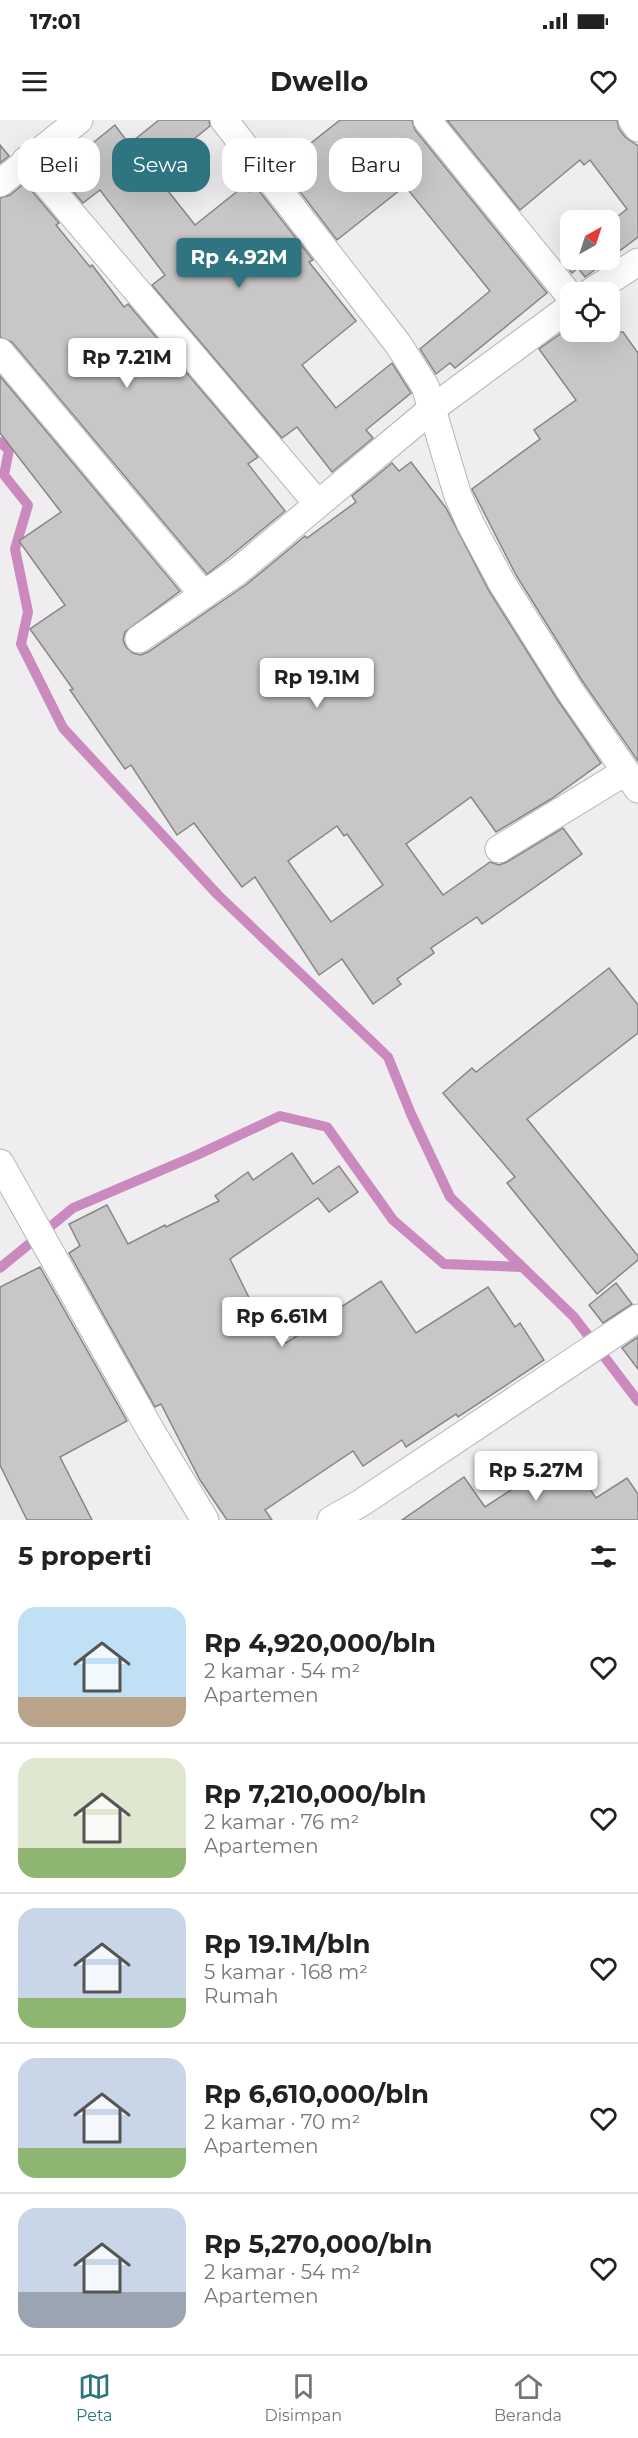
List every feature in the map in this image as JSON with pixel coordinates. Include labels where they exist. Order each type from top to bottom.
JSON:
[{"type":"street","points":[[55,138],[79,120]]},
{"type":"street","points":[[224,120],[398,344],[425,386],[451,474],[471,525],[508,593],[631,781],[499,849]]},
{"type":"street","points":[[427,120],[560,284]]},
{"type":"street","points":[[632,120],[638,128]]},
{"type":"street","points":[[0,183],[18,167]]},
{"type":"street","points":[[53,192],[318,504]]},
{"type":"street","points":[[607,282],[638,262]]},
{"type":"street","points":[[139,639],[238,571],[433,408],[560,314]]},
{"type":"street","points":[[0,352],[204,595]]},
{"type":"street","points":[[0,1163],[53,1254],[70,1289],[205,1520]]},
{"type":"street","points":[[331,1520],[367,1511],[559,1370],[638,1318]]},
{"type":"building","points":[[159,120],[209,120],[210,126],[195,138],[136,138]]},
{"type":"building","points":[[340,120],[412,120],[415,130],[421,138],[329,138],[329,192],[397,192],[337,240],[300,192],[317,192],[317,138]]},
{"type":"building","points":[[447,120],[617,120],[619,129],[625,137],[638,146],[638,237],[620,251],[620,214],[627,209],[590,160],[584,165],[580,160],[520,210]]},
{"type":"building","points":[[115,125],[125,138],[112,138],[112,192],[169,192],[195,225],[236,192],[260,192],[313,260],[309,262],[356,321],[302,365],[336,408],[392,363],[411,393],[366,430],[373,438],[332,472],[297,427],[282,438],[152,285],[165,275],[100,190],[99,138]]},
{"type":"building","points":[[422,139],[547,293],[455,368],[450,363],[436,374],[420,349],[490,291],[410,192],[422,192]]},
{"type":"building","points":[[0,145],[9,156],[0,163]]},
{"type":"building","points":[[18,189],[18,192],[33,192],[59,223],[56,225],[90,267],[92,265],[124,307],[128,304],[258,457],[248,464],[285,511],[207,574],[12,342],[0,337],[0,198],[10,195]]},
{"type":"building","points":[[74,192],[97,192],[83,203]]},
{"type":"building","points":[[580,270],[594,270],[585,277]]},
{"type":"building","points":[[620,332],[623,332],[638,353],[638,761],[583,682],[516,575],[472,489],[540,439],[534,430],[576,400],[539,349],[560,334],[560,342],[620,342]]},
{"type":"building","points":[[0,376],[180,591],[125,632],[123,640],[126,647],[133,653],[141,655],[247,584],[305,536],[307,538],[356,502],[352,496],[392,463],[399,471],[411,462],[446,508],[489,591],[557,699],[601,763],[551,799],[496,832],[471,797],[406,844],[443,895],[490,862],[499,865],[507,862],[563,828],[582,854],[482,924],[477,917],[431,948],[434,953],[397,979],[401,984],[373,1004],[342,959],[319,975],[255,877],[242,887],[194,823],[177,835],[131,765],[125,769],[70,690],[73,689],[30,629],[65,605],[19,541],[61,512],[0,433]],"holes":[[[337,826],[344,836],[347,834],[383,885],[331,922],[288,861]]]},
{"type":"building","points":[[609,968],[638,1005],[638,1033],[527,1119],[638,1256],[638,1260],[597,1294],[507,1183],[515,1177],[443,1093],[472,1068],[476,1072]]},
{"type":"building","points":[[292,1153],[313,1184],[339,1166],[358,1192],[329,1212],[318,1198],[230,1259],[261,1322],[268,1317],[286,1343],[381,1281],[416,1333],[488,1287],[515,1327],[520,1323],[544,1360],[458,1417],[456,1414],[406,1447],[402,1440],[363,1466],[353,1451],[265,1510],[272,1520],[227,1520],[200,1480],[161,1404],[155,1407],[69,1253],[80,1246],[69,1224],[107,1205],[128,1244],[219,1201],[215,1196],[248,1172],[253,1180]]},
{"type":"building","points":[[40,1267],[127,1421],[60,1457],[92,1520],[27,1520],[0,1465],[0,1287]]},
{"type":"building","points":[[616,1283],[632,1304],[603,1323],[589,1305]]},
{"type":"building","points":[[638,1337],[638,1369],[622,1348]]},
{"type":"building","points":[[571,1462],[596,1498],[627,1478],[638,1494],[638,1520],[402,1520],[464,1477],[485,1507],[531,1477],[536,1485]]},
{"type":"waterway","points":[[0,442],[9,450],[4,475],[28,505],[15,549],[28,612],[21,644],[63,728],[218,895],[388,1057],[411,1114],[450,1197],[574,1317],[638,1401]]},
{"type":"waterway","points":[[0,1268],[73,1208],[197,1155],[280,1116],[327,1127],[393,1220],[444,1264],[522,1267]]}]
